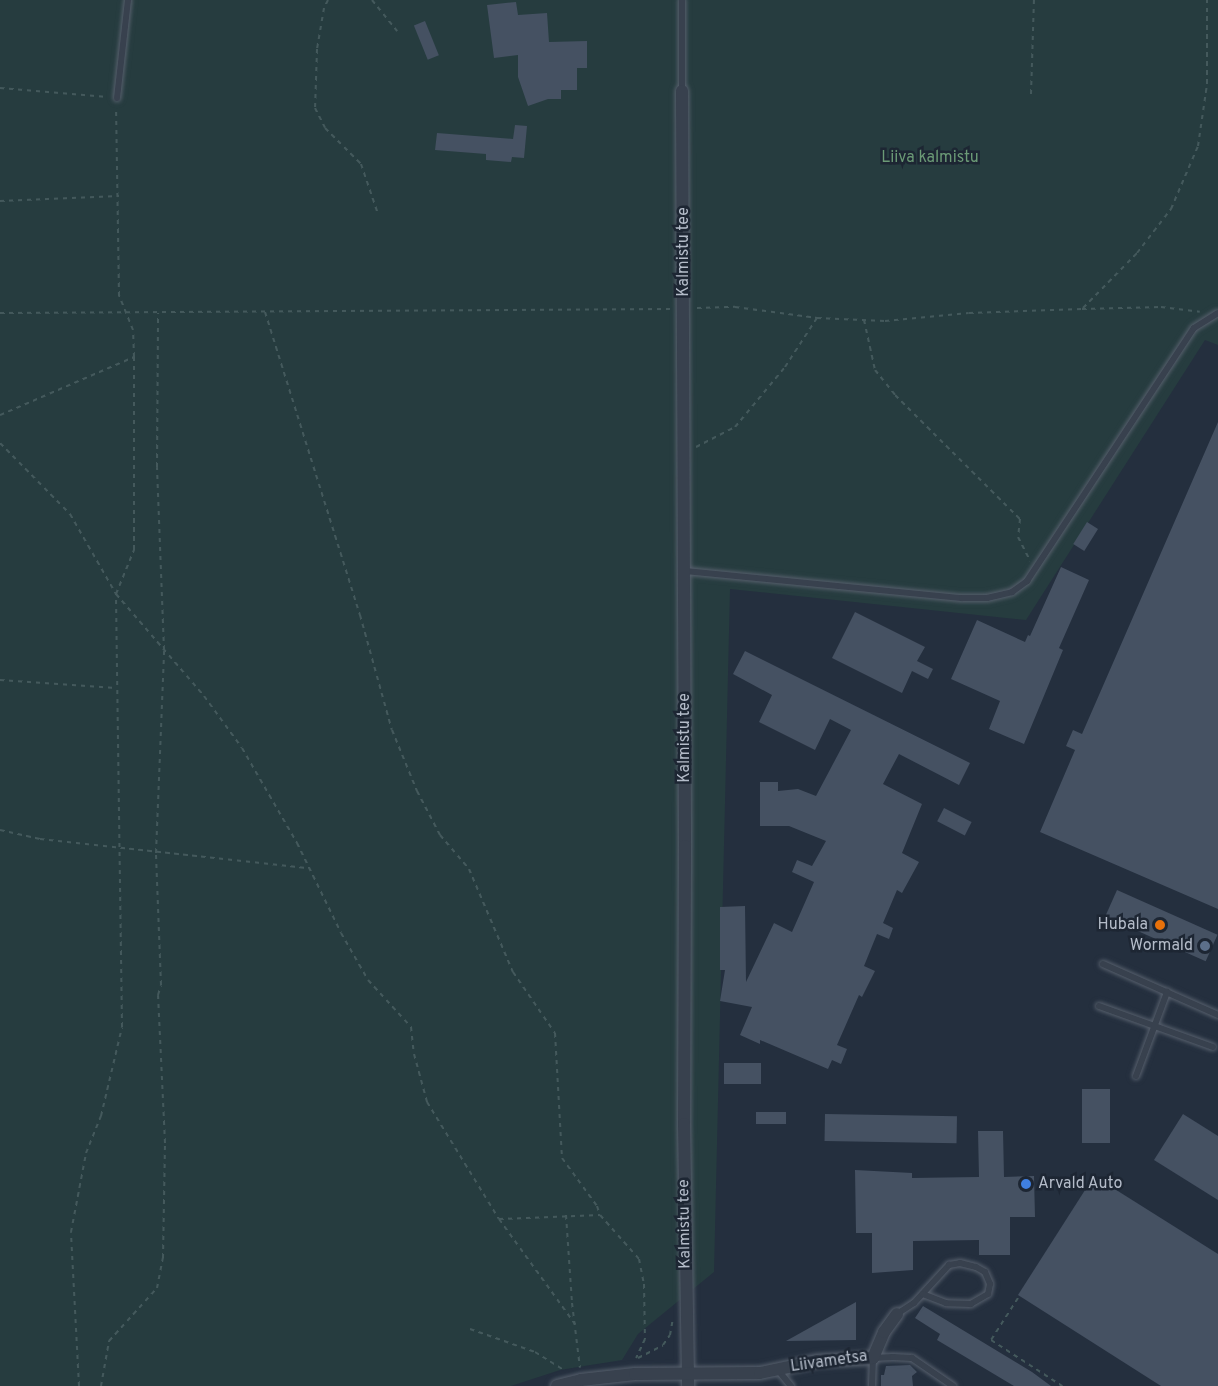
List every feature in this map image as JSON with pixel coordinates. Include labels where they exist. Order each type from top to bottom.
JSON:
[{"type":"street","name":"Kalmistu tee","points":[[682,91],[685,570],[684,1124],[688,1386]]},
{"type":"street","name":"Liivametsa","points":[[557,1386],[581,1380],[635,1374],[760,1373],[817,1361],[873,1358],[884,1332],[897,1314]]},
{"type":"lane","points":[[117,98],[128,0]]},
{"type":"lane","points":[[682,0],[682,91]]},
{"type":"lane","points":[[685,570],[987,598],[1012,592],[1027,581],[1036,568],[1194,328],[1216,314]]},
{"type":"lane","points":[[1103,964],[1218,1015]]},
{"type":"lane","points":[[1137,1076],[1167,992]]},
{"type":"lane","points":[[1099,1006],[1214,1047]]},
{"type":"lane","points":[[897,1314],[923,1294],[932,1281],[949,1265],[960,1263],[985,1272],[990,1284],[988,1294],[971,1304],[946,1303],[923,1294]]},
{"type":"lane","points":[[873,1386],[873,1358],[912,1358],[953,1386]]},
{"type":"lane","points":[[777,1369],[791,1386]]},
{"type":"path","points":[[328,0],[324,8],[317,50],[315,108],[325,128],[361,164],[377,211]]},
{"type":"path","points":[[372,0],[397,31]]},
{"type":"path","points":[[1031,94],[1034,0]]},
{"type":"path","points":[[1082,309],[1137,253],[1171,209],[1198,146],[1207,84],[1207,0]]},
{"type":"path","points":[[0,88],[117,98],[119,296],[128,313],[133,330],[134,550],[116,594],[122,1027],[100,1116],[86,1153],[71,1232],[79,1386]]},
{"type":"path","points":[[0,201],[119,196]]},
{"type":"path","points":[[0,313],[735,307],[817,318],[885,321],[969,312],[1161,307],[1216,314]]},
{"type":"path","points":[[265,312],[356,604],[392,730],[417,791],[440,835],[469,869],[513,972],[555,1033],[562,1158],[597,1206],[600,1215],[639,1259],[645,1284],[645,1339],[636,1358],[635,1374]]},
{"type":"path","points":[[101,1386],[109,1341],[157,1288],[163,1258],[165,1143],[158,995],[161,985],[156,853],[164,650],[157,467],[158,313]]},
{"type":"path","points":[[684,453],[735,427],[785,367],[817,318]]},
{"type":"path","points":[[864,320],[867,345],[875,370],[895,395],[1020,519],[1018,537],[1026,557],[1036,568]]},
{"type":"path","points":[[0,415],[134,357]]},
{"type":"path","points":[[0,443],[70,514],[116,594],[204,696],[242,748],[368,980],[411,1027],[414,1054],[427,1102],[499,1219],[575,1324]]},
{"type":"path","points":[[0,680],[116,688]]},
{"type":"path","points":[[0,830],[40,839],[308,868]]},
{"type":"path","points":[[566,1215],[581,1380]]},
{"type":"path","points":[[499,1219],[600,1215]]},
{"type":"path","points":[[1018,1298],[991,1340],[1062,1386]]},
{"type":"path","points":[[636,1358],[663,1345],[670,1335],[674,1313],[687,1309]]},
{"type":"path","points":[[470,1329],[536,1352],[581,1380]]},
{"type":"green space","name":"Liiva kalmistu","points":[[0,0],[1218,0],[1218,345],[1205,340],[1026,620],[730,589],[714,1272],[638,1334],[622,1360],[560,1370],[511,1386],[0,1386]]},
{"type":"building","points":[[516,2],[518,15],[547,13],[549,42],[587,41],[587,68],[577,68],[577,90],[561,90],[561,99],[548,99],[528,106],[518,77],[518,55],[494,58],[487,5]]},
{"type":"building","points":[[425,21],[439,55],[428,60],[414,25]]},
{"type":"building","points":[[515,125],[527,126],[524,158],[512,157],[511,162],[486,160],[486,154],[435,150],[437,133],[513,139]]},
{"type":"building","points":[[1218,422],[1218,909],[1040,832],[1075,750],[1066,746],[1073,730],[1082,734]]},
{"type":"building","points":[[1087,522],[1098,529],[1084,551],[1073,544]]},
{"type":"building","points":[[1061,567],[1089,580],[1059,648],[1063,650],[1024,744],[989,729],[1000,701],[951,679],[977,620],[1025,642],[1028,635],[1030,636]]},
{"type":"building","points":[[855,612],[925,647],[917,661],[933,669],[928,679],[912,671],[902,693],[832,658]]},
{"type":"building","points":[[745,651],[970,763],[959,785],[899,754],[883,784],[922,804],[902,853],[919,862],[902,893],[897,890],[883,923],[893,928],[889,939],[877,934],[864,966],[875,971],[862,997],[859,995],[837,1045],[847,1049],[841,1064],[832,1060],[828,1069],[760,1040],[760,1044],[740,1035],[752,1007],[720,1001],[725,970],[720,970],[720,907],[745,906],[746,982],[774,923],[792,932],[814,882],[792,872],[797,860],[812,866],[826,841],[789,826],[760,826],[760,782],[778,782],[778,791],[798,789],[816,796],[851,730],[830,719],[815,750],[759,722],[772,695],[733,674]]},
{"type":"building","points":[[944,808],[972,822],[965,835],[937,821]]},
{"type":"building","points":[[1117,890],[1217,935],[1206,961],[1105,916]]},
{"type":"building","points":[[724,1063],[761,1063],[761,1084],[724,1084]]},
{"type":"building","points":[[1082,1089],[1110,1089],[1110,1143],[1082,1143]]},
{"type":"building","points":[[756,1112],[786,1112],[786,1124],[756,1124]]},
{"type":"building","points":[[825,1114],[957,1116],[957,1143],[825,1141]]},
{"type":"building","points":[[1183,1114],[1218,1136],[1218,1200],[1154,1160]]},
{"type":"building","points":[[978,1131],[1003,1131],[1004,1177],[1034,1176],[1035,1217],[1010,1217],[1010,1255],[979,1255],[979,1240],[913,1241],[913,1270],[872,1273],[872,1233],[856,1233],[855,1170],[912,1173],[912,1178],[979,1177]]},
{"type":"building","points":[[1094,1176],[1218,1254],[1218,1386],[1161,1386],[1018,1295]]},
{"type":"building","points":[[856,1302],[856,1340],[786,1341]]},
{"type":"building","points":[[923,1306],[1032,1372],[1051,1386],[1014,1386],[937,1340],[940,1334],[915,1318]]},
{"type":"building","points":[[910,1365],[917,1372],[912,1376],[913,1386],[881,1386],[881,1375],[884,1375],[886,1366]]},
{"type":"place","name":"Hubala","points":[[1160,925]]},
{"type":"place","name":"Wormald","points":[[1205,946]]},
{"type":"place","name":"Arvald Auto","points":[[1026,1184]]}]
